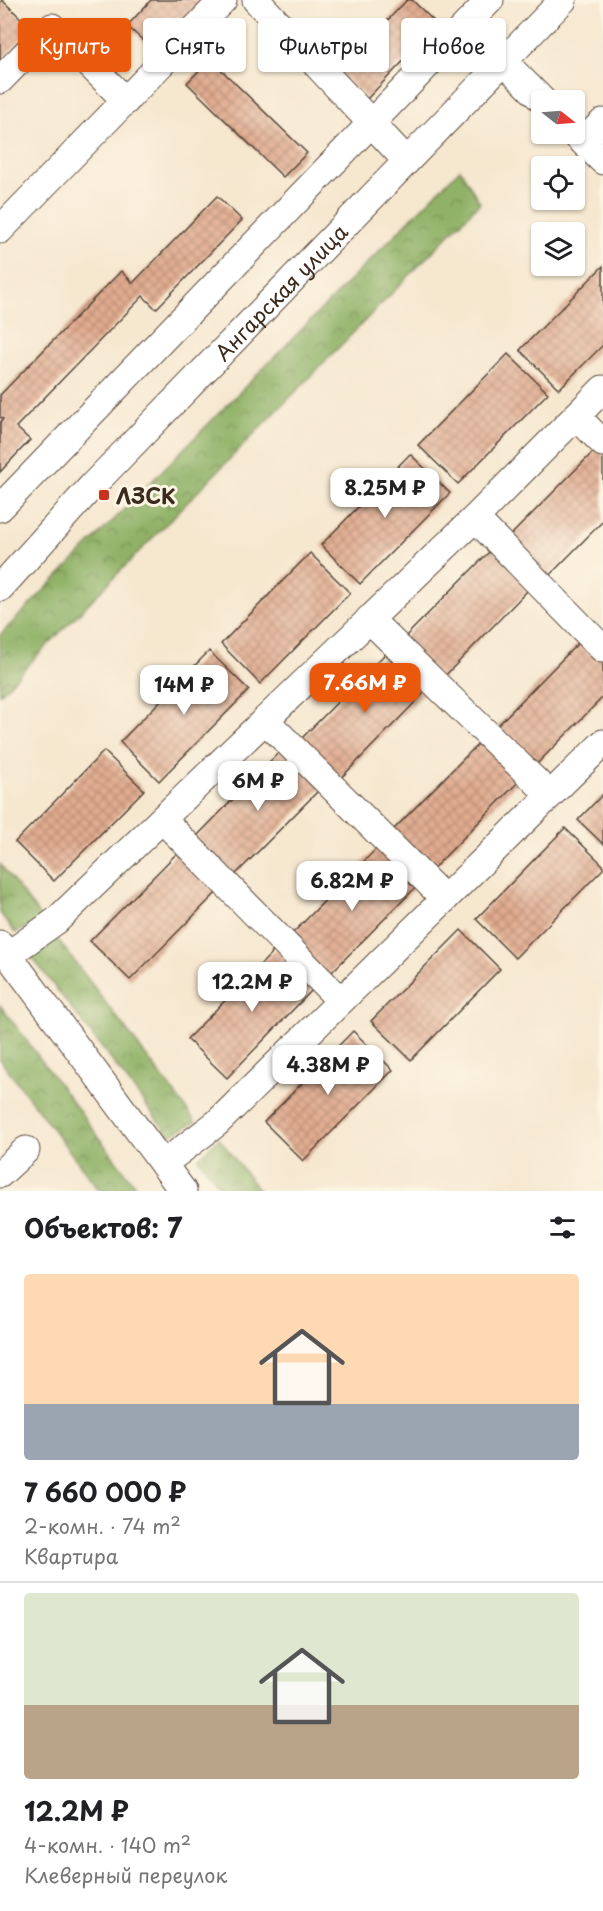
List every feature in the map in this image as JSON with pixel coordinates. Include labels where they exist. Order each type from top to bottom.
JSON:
[{"type":"street","points":[[0,230],[223,0]]},
{"type":"street","points":[[256,0],[406,160]]},
{"type":"street","points":[[0,508],[490,0]]},
{"type":"street","name":"Ангарская улица","points":[[506,60],[563,0]]},
{"type":"street","points":[[0,80],[52,27],[126,101]]},
{"type":"street","points":[[506,64],[532,90]]},
{"type":"street","name":"Ангарская улица","points":[[0,588],[100,477],[494,72]]},
{"type":"street","points":[[585,133],[603,122]]},
{"type":"street","points":[[585,143],[603,161]]},
{"type":"street","points":[[183,1191],[4,950],[56,921],[475,518],[603,389]]},
{"type":"street","points":[[576,416],[603,443]]},
{"type":"street","points":[[475,518],[603,649]]},
{"type":"street","points":[[369,620],[550,795]]},
{"type":"street","points":[[265,720],[445,899]]},
{"type":"street","points":[[163,1164],[217,1123],[603,743]]},
{"type":"street","points":[[162,819],[341,1001]]},
{"type":"street","points":[[0,1174],[26,1150]]},
{"type":"green space","points":[[460,169],[480,203],[0,694],[0,635]]},
{"type":"green space","points":[[0,864],[43,920],[15,933],[0,913]]},
{"type":"green space","points":[[53,933],[196,1122],[169,1135],[31,956]]},
{"type":"green space","points":[[0,1005],[139,1191],[100,1191],[0,1060]]},
{"type":"green space","points":[[219,1138],[259,1191],[223,1191],[198,1158]]},
{"type":"building","points":[[2,0],[21,18],[18,18],[18,42],[0,61],[0,3]]},
{"type":"building","points":[[151,0],[206,0],[189,18],[143,18],[143,40],[131,30],[131,22]]},
{"type":"building","points":[[407,0],[412,0],[431,18],[401,18],[401,64],[367,99],[338,72],[389,72],[389,19]]},
{"type":"building","points":[[198,72],[223,72],[307,153],[283,177],[187,83]]},
{"type":"building","points":[[217,196],[242,220],[156,309],[143,296],[16,427],[30,440],[0,472],[0,423],[3,419],[0,417],[0,395],[121,271],[133,283]]},
{"type":"building","points":[[603,266],[603,345],[559,389],[520,350]]},
{"type":"building","points":[[508,354],[548,393],[458,484],[418,445]]},
{"type":"building","points":[[597,448],[603,454],[603,521],[547,578],[507,539]]},
{"type":"building","points":[[410,454],[450,493],[360,584],[321,545]]},
{"type":"building","points":[[492,549],[531,587],[442,679],[402,640]]},
{"type":"building","points":[[310,553],[350,593],[260,684],[221,644]]},
{"type":"building","points":[[582,639],[603,659],[603,697],[532,769],[493,730]]},
{"type":"building","points":[[390,649],[429,688],[340,779],[300,740]]},
{"type":"building","points":[[209,651],[249,690],[159,781],[120,742]]},
{"type":"building","points":[[483,739],[522,778],[433,869],[393,830]]},
{"type":"building","points":[[283,748],[323,786],[233,877],[194,839]]},
{"type":"building","points":[[104,751],[144,790],[54,881],[15,842]]},
{"type":"building","points":[[603,794],[603,844],[578,820]]},
{"type":"building","points":[[565,828],[603,865],[603,869],[515,958],[476,919]]},
{"type":"building","points":[[378,847],[417,886],[327,977],[288,938]]},
{"type":"building","points":[[180,850],[220,889],[130,980],[90,941]]},
{"type":"building","points":[[461,930],[500,969],[411,1060],[371,1021]]},
{"type":"building","points":[[277,948],[316,986],[227,1078],[187,1039]]},
{"type":"building","points":[[353,1031],[393,1070],[303,1161],[264,1122]]},
{"type":"place","name":"ЛЗСК","points":[[104,495]]}]
